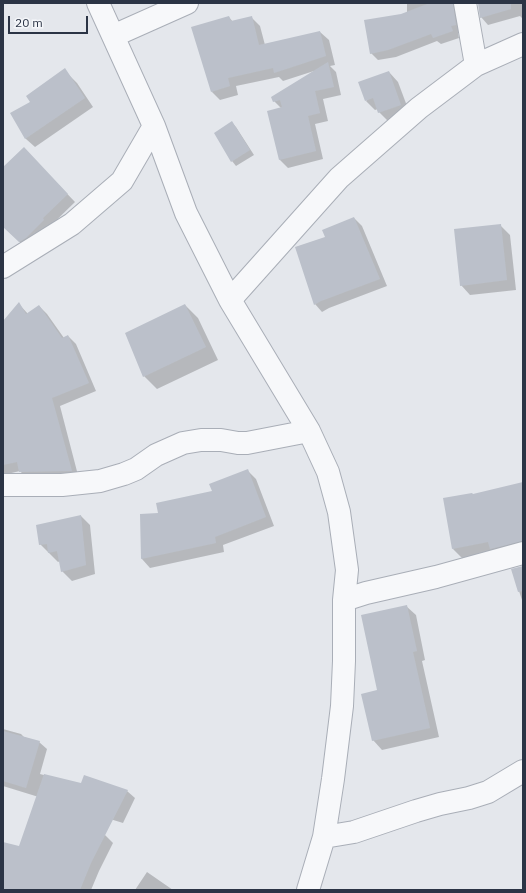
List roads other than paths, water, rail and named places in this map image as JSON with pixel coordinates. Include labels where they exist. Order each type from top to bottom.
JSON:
[{"type":"street","points":[[98,3],[154,126],[186,213],[230,300],[309,431],[328,472],[339,512],[347,570],[344,600],[342,706],[324,837],[308,890]]},
{"type":"street","points":[[113,36],[186,3]]},
{"type":"street","points":[[466,3],[476,65]]},
{"type":"street","points":[[230,300],[339,178],[419,108],[476,65],[523,44]]},
{"type":"street","points":[[3,267],[72,224],[122,181],[154,126]]},
{"type":"street","points":[[3,485],[62,485],[100,481],[136,469],[156,455],[183,443],[201,440],[221,440],[246,443],[309,431]]},
{"type":"street","points":[[344,600],[523,553]]},
{"type":"street","points":[[324,837],[354,832],[416,811],[488,792],[523,771]]}]
